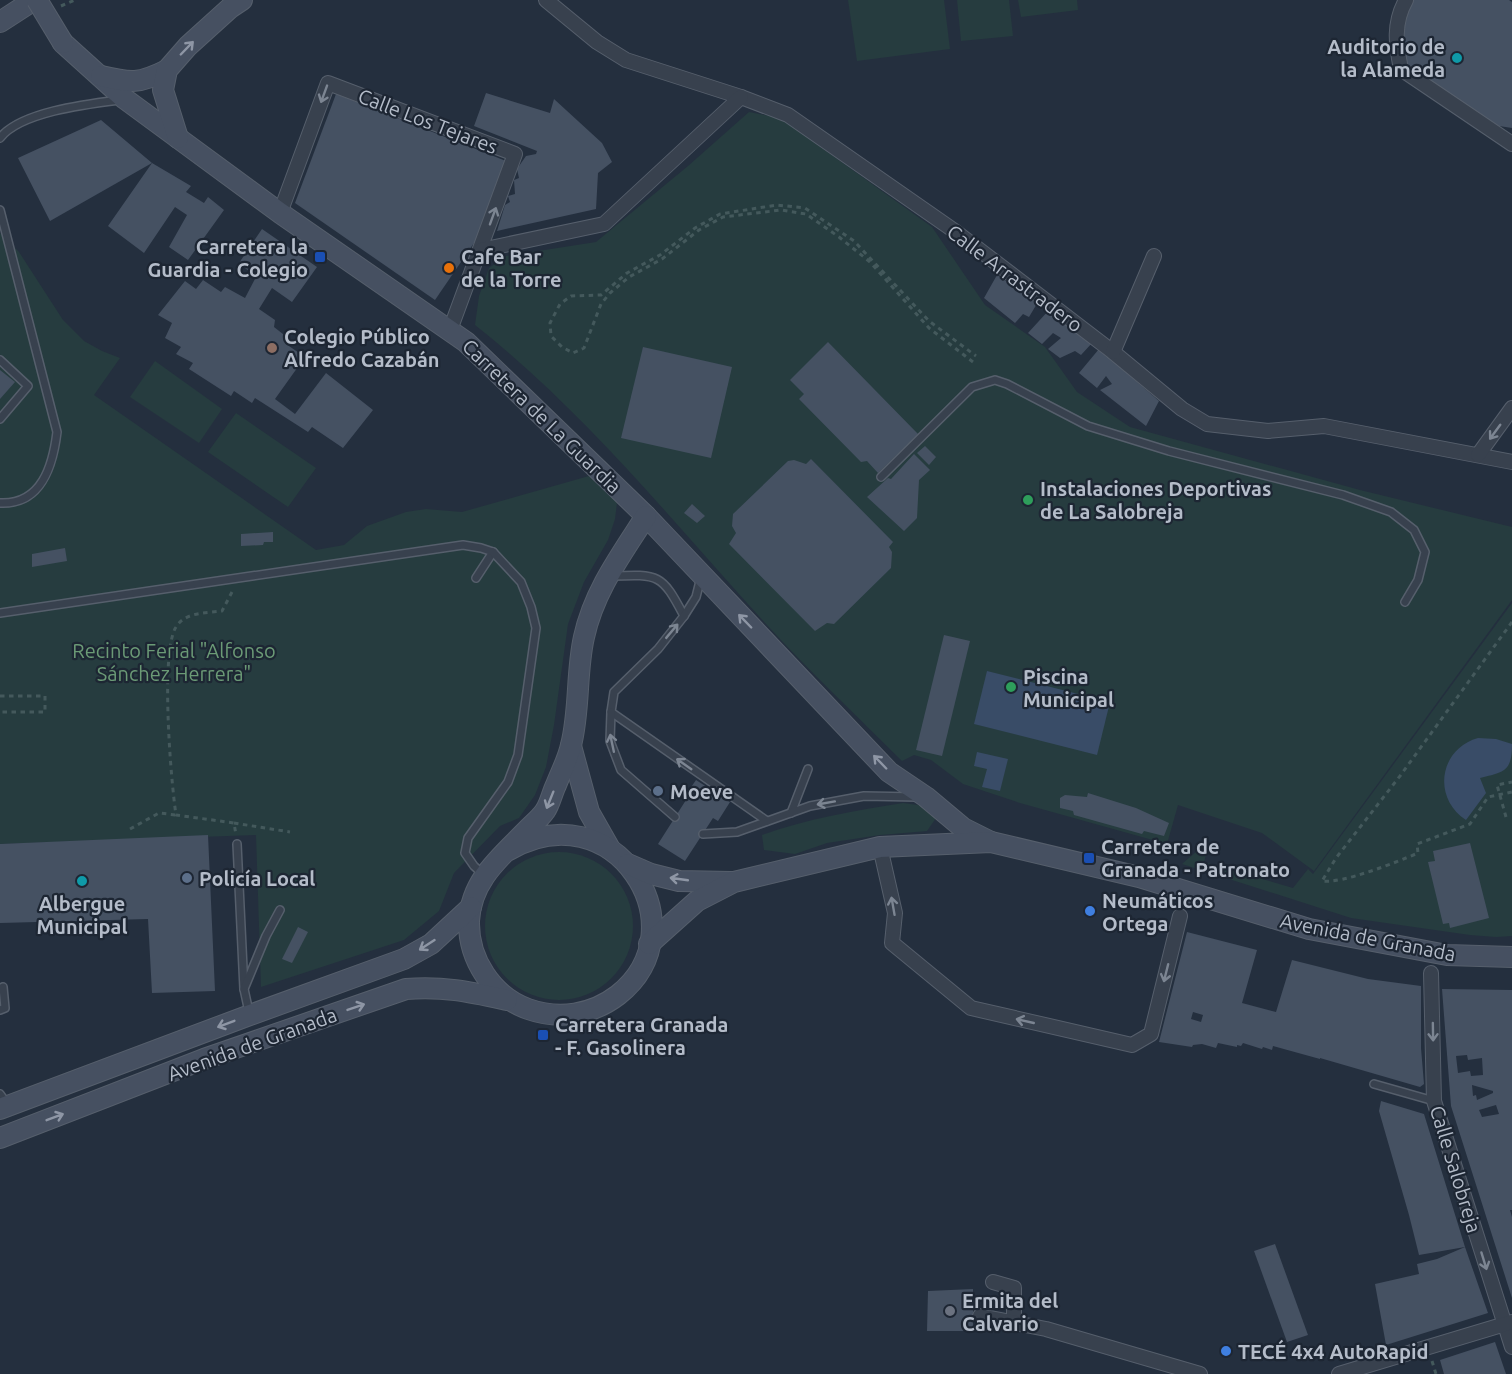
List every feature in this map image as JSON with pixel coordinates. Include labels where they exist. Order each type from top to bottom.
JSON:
[{"type":"street","points":[[0,22],[36,0]]},
{"type":"street","name":"Carretera de La Guardia","points":[[36,0],[63,43],[125,99],[280,213],[466,342],[646,516],[889,772],[926,797],[963,828],[991,842]]},
{"type":"street","points":[[98,75],[124,81],[146,80],[167,70],[188,46],[242,0]]},
{"type":"street","name":"Calle Arrastradero","points":[[546,0],[597,42],[626,60],[741,97],[788,115],[956,232],[1113,352],[1182,409],[1207,424],[1268,431],[1324,426],[1512,462]]},
{"type":"street","points":[[1402,6],[1396,28],[1396,47],[1401,69],[1512,144]]},
{"type":"street","points":[[167,70],[163,90],[178,138]]},
{"type":"street","name":"Calle Los Tejares","points":[[280,213],[328,83],[515,154],[450,330]]},
{"type":"street","points":[[481,250],[603,224],[741,97]]},
{"type":"street","points":[[1113,352],[1154,256]]},
{"type":"street","points":[[1478,455],[1512,408]]},
{"type":"street","points":[[507,851],[528,840],[550,835],[582,837],[610,849],[627,863],[648,901],[651,915],[649,944],[642,965],[630,983],[614,998],[595,1009],[573,1014],[551,1015],[537,1012],[510,1000],[490,982],[476,960],[470,934],[471,908],[476,890],[484,875],[545,811],[571,746],[584,639],[594,604],[607,576],[646,516]]},
{"type":"street","points":[[571,746],[589,812],[610,849]]},
{"type":"street","name":"Avenida de Granada","points":[[649,944],[698,901],[734,882],[880,847],[991,842],[1139,876],[1309,929],[1448,955],[1512,957]]},
{"type":"street","points":[[880,847],[895,913],[892,943],[971,1008],[982,1011],[1132,1045],[1151,1034],[1180,916]]},
{"type":"street","name":"Avenida de Granada","points":[[627,863],[651,874],[679,881],[734,882]]},
{"type":"street","name":"Avenida de Granada","points":[[3,1103],[404,959],[431,944],[471,908]]},
{"type":"street","name":"Calle Salobreja","points":[[1431,974],[1434,1101],[1508,1323],[1512,1347]]},
{"type":"street","name":"Avenida de Granada","points":[[0,1138],[204,1059],[406,990],[435,987],[463,990],[510,1000]]},
{"type":"street","points":[[993,1282],[1014,1288],[1014,1323]]},
{"type":"street","points":[[980,1316],[1046,1329],[1200,1374]]},
{"type":"street","points":[[1339,1374],[1508,1323]]},
{"type":"lane","points":[[0,138],[5,131],[24,120],[78,105],[125,99]]},
{"type":"lane","points":[[0,210],[57,432],[54,459],[43,482],[26,497],[0,503]]},
{"type":"lane","points":[[0,360],[28,386],[0,418]]},
{"type":"lane","points":[[881,477],[972,387],[995,380],[1088,426],[1169,452],[1343,495],[1391,512],[1414,530],[1425,552],[1418,580],[1405,602]]},
{"type":"lane","points":[[0,613],[463,545],[494,552],[521,582],[536,628],[518,754],[508,782],[468,838],[465,853],[484,875]]},
{"type":"lane","points":[[476,578],[494,552]]},
{"type":"lane","points":[[607,576],[633,574],[655,577],[668,588],[684,616]]},
{"type":"lane","points":[[675,817],[621,770],[610,741],[611,712],[614,692],[658,649],[684,616],[696,597],[702,576]]},
{"type":"lane","points":[[611,712],[767,821]]},
{"type":"lane","points":[[791,813],[808,769]]},
{"type":"lane","points":[[703,834],[737,832],[810,806],[864,796],[926,797]]},
{"type":"lane","points":[[237,844],[244,989],[250,1015]]},
{"type":"lane","points":[[244,989],[266,936],[280,910]]},
{"type":"lane","points":[[0,1010],[5,1008],[3,987]]},
{"type":"lane","points":[[1374,1084],[1434,1101]]},
{"type":"path","points":[[973,362],[929,328],[870,262],[839,237],[806,214],[781,210],[723,217],[699,231],[662,260],[630,277],[600,304],[598,315],[584,348],[573,353],[562,347],[551,336],[550,323],[560,304],[571,296],[601,295],[627,273],[660,255],[695,228],[720,214],[777,205],[805,208],[854,241],[929,321],[976,356]]},
{"type":"path","points":[[176,815],[170,764],[169,662],[171,639],[176,627],[184,619],[194,615],[222,611],[232,592]]},
{"type":"path","points":[[1512,622],[1400,776],[1336,858],[1322,881],[1336,882],[1418,853],[1417,844],[1470,824],[1488,797],[1512,792]]},
{"type":"path","points":[[0,696],[45,696],[45,712],[0,712]]},
{"type":"path","points":[[1506,817],[1497,785],[1512,782]]},
{"type":"path","points":[[130,829],[159,813],[290,832]]},
{"type":"path","points":[[234,824],[237,844]]},
{"type":"path","points":[[1432,1361],[1436,1374]]},
{"type":"green space","points":[[848,0],[944,0],[950,49],[857,61]]},
{"type":"green space","points":[[957,0],[1009,0],[1013,36],[961,41]]},
{"type":"green space","points":[[1018,0],[1077,0],[1078,10],[1021,17]]},
{"type":"green space","name":"Instalaciones Deportivas de La Salobreja","points":[[749,112],[780,118],[932,227],[985,305],[1045,347],[1077,392],[1130,427],[1360,490],[1512,527],[1512,600],[1314,871],[1262,833],[1178,805],[1167,844],[1020,803],[963,784],[931,760],[914,755],[902,761],[783,642],[591,431],[554,394],[475,325],[479,296],[489,268],[506,256],[596,242]]},
{"type":"green space","name":"Recinto Ferial \"Alfonso Sánchez Herrera\"","points":[[0,233],[19,252],[63,320],[84,341],[120,358],[94,395],[316,550],[344,545],[367,526],[406,512],[426,509],[462,512],[589,476],[617,503],[615,519],[608,540],[584,582],[568,624],[546,767],[535,795],[519,818],[500,826],[454,873],[439,911],[404,940],[261,987],[256,835],[0,844]]},
{"type":"green space","points":[[155,361],[222,409],[199,443],[130,397]]},
{"type":"green space","points":[[236,413],[316,468],[288,507],[208,452]]},
{"type":"green space","points":[[1512,603],[1512,936],[1470,935],[1351,918],[1182,864],[1197,851],[1207,851],[1204,862],[1293,888],[1308,869],[1313,874]]},
{"type":"green space","points":[[903,803],[925,806],[936,818],[927,831],[827,843],[795,854],[764,850],[762,835],[849,812]]},
{"type":"green space","points":[[559,852],[587,857],[612,873],[628,898],[633,926],[628,954],[612,979],[587,995],[559,1000],[531,995],[506,979],[490,954],[485,926],[490,898],[506,873],[531,857]]},
{"type":"water","points":[[987,671],[1110,702],[1097,755],[974,724]]},
{"type":"water","points":[[1478,738],[1496,739],[1512,744],[1512,753],[1505,769],[1480,778],[1486,793],[1466,820],[1455,811],[1448,799],[1445,775],[1448,763],[1455,752]]},
{"type":"water","points":[[977,752],[1008,759],[1000,791],[982,787],[987,769],[974,766]]},
{"type":"building","name":"Auditorio de la Alameda","points":[[1407,0],[1509,0],[1512,2],[1512,128],[1499,126],[1405,68],[1401,14]]},
{"type":"building","points":[[486,93],[550,113],[554,99],[602,143],[612,162],[598,173],[596,209],[497,231],[505,205],[510,202],[508,196],[515,194],[514,180],[519,178],[517,169],[526,156],[536,154],[537,151],[474,126]]},
{"type":"building","points":[[336,94],[506,161],[476,240],[435,300],[295,203]]},
{"type":"building","points":[[101,120],[152,163],[50,221],[18,158]]},
{"type":"building","points":[[152,163],[191,186],[186,192],[204,203],[208,197],[224,210],[188,260],[169,247],[187,215],[175,207],[144,253],[108,226]]},
{"type":"building","points":[[262,229],[317,267],[292,302],[272,288],[259,309],[275,320],[274,327],[288,338],[286,344],[305,357],[275,399],[295,414],[326,373],[373,410],[343,448],[312,427],[308,432],[255,398],[252,403],[234,391],[231,396],[189,369],[193,363],[176,354],[181,347],[165,338],[172,323],[158,315],[185,281],[196,289],[203,280],[221,292],[225,287],[245,298],[256,277],[239,263]]},
{"type":"building","points":[[997,275],[1038,302],[1029,317],[1023,314],[1015,323],[984,298]]},
{"type":"building","points":[[1049,310],[1092,343],[1081,355],[1075,351],[1060,358],[1048,349],[1061,338],[1053,333],[1042,344],[1028,333]]},
{"type":"building","points":[[828,342],[918,434],[878,473],[867,461],[861,462],[799,399],[804,394],[790,380]]},
{"type":"building","points":[[643,347],[732,367],[711,458],[621,438]]},
{"type":"building","points":[[1099,349],[1159,401],[1146,426],[1100,390],[1112,384],[1106,376],[1097,388],[1079,373]]},
{"type":"building","points":[[0,370],[15,382],[0,399]]},
{"type":"building","points":[[925,446],[936,457],[929,465],[917,453]]},
{"type":"building","points":[[914,454],[930,470],[919,480],[917,518],[904,531],[867,497],[888,478],[891,479]]},
{"type":"building","points":[[811,459],[893,542],[889,547],[892,552],[891,568],[834,624],[827,623],[815,631],[729,544],[736,533],[732,526],[733,514],[788,461],[794,460],[806,464]]},
{"type":"building","points":[[692,504],[705,516],[697,523],[684,513]]},
{"type":"building","points":[[273,532],[273,542],[241,546],[241,534]]},
{"type":"building","points":[[65,548],[67,561],[32,567],[32,554]]},
{"type":"building","points":[[944,635],[970,641],[942,756],[916,750]]},
{"type":"building","points":[[696,780],[730,802],[718,821],[713,818],[685,861],[658,844]]},
{"type":"building","points":[[1088,793],[1136,808],[1169,823],[1164,836],[1144,831],[1142,834],[1074,815],[1073,811],[1060,808],[1060,798],[1065,795],[1087,797]]},
{"type":"building","name":"Albergue Municipal","points":[[208,835],[215,991],[152,993],[148,919],[0,923],[0,844]]},
{"type":"building","points":[[1470,843],[1489,918],[1450,928],[1449,923],[1443,924],[1428,862],[1435,861],[1433,851]]},
{"type":"building","points":[[298,927],[308,932],[292,963],[282,959]]},
{"type":"building","points":[[1187,932],[1257,950],[1242,1003],[1276,1012],[1292,960],[1368,979],[1421,986],[1421,1048],[1424,1084],[1420,1087],[1273,1046],[1272,1050],[1243,1043],[1237,1047],[1218,1043],[1216,1048],[1202,1044],[1192,1047],[1159,1042]],"holes":[[[1193,1012],[1203,1015],[1201,1022],[1191,1019]]]},
{"type":"building","points":[[1442,989],[1512,990],[1512,1210],[1510,1210],[1512,1217],[1512,1298],[1451,1106]],"holes":[[[1467,1055],[1468,1060],[1482,1058],[1483,1075],[1471,1076],[1470,1071],[1458,1073],[1456,1056]],[[1472,1085],[1493,1091],[1477,1100],[1476,1095],[1473,1096]],[[1496,1105],[1499,1114],[1482,1117],[1479,1110]]]},
{"type":"building","points":[[1381,1101],[1424,1114],[1465,1247],[1419,1255],[1379,1111]]},
{"type":"building","points":[[1275,1244],[1308,1335],[1287,1342],[1254,1251]]},
{"type":"building","points":[[1465,1247],[1488,1313],[1386,1345],[1375,1284],[1419,1274],[1417,1264],[1437,1259]]},
{"type":"building","name":"Ermita del Calvario","points":[[973,1289],[973,1331],[927,1331],[928,1291]]},
{"type":"building","points":[[1495,1342],[1506,1374],[1444,1374],[1440,1360]]},
{"type":"place","name":"Auditorio de la Alameda","points":[[1457,58]]},
{"type":"place","name":"Carretera la Guardia - Colegio","points":[[320,257]]},
{"type":"place","name":"Cafe Bar de la Torre","points":[[449,268]]},
{"type":"place","name":"Colegio Público Alfredo Cazabán","points":[[272,348]]},
{"type":"place","name":"Instalaciones Deportivas de La Salobreja","points":[[1028,500]]},
{"type":"place","name":"Piscina Municipal","points":[[1011,687]]},
{"type":"place","name":"Moeve","points":[[658,791]]},
{"type":"place","name":"Carretera de Granada - Patronato","points":[[1089,858]]},
{"type":"place","name":"Policía Local","points":[[187,878]]},
{"type":"place","name":"Albergue Municipal","points":[[82,881]]},
{"type":"place","name":"Neumáticos Ortega","points":[[1090,911]]},
{"type":"place","name":"Carretera Granada - F. Gasolinera","points":[[543,1035]]},
{"type":"place","name":"Ermita del Calvario","points":[[950,1311]]},
{"type":"place","name":"TECÉ 4x4 AutoRapid","points":[[1226,1351]]}]
